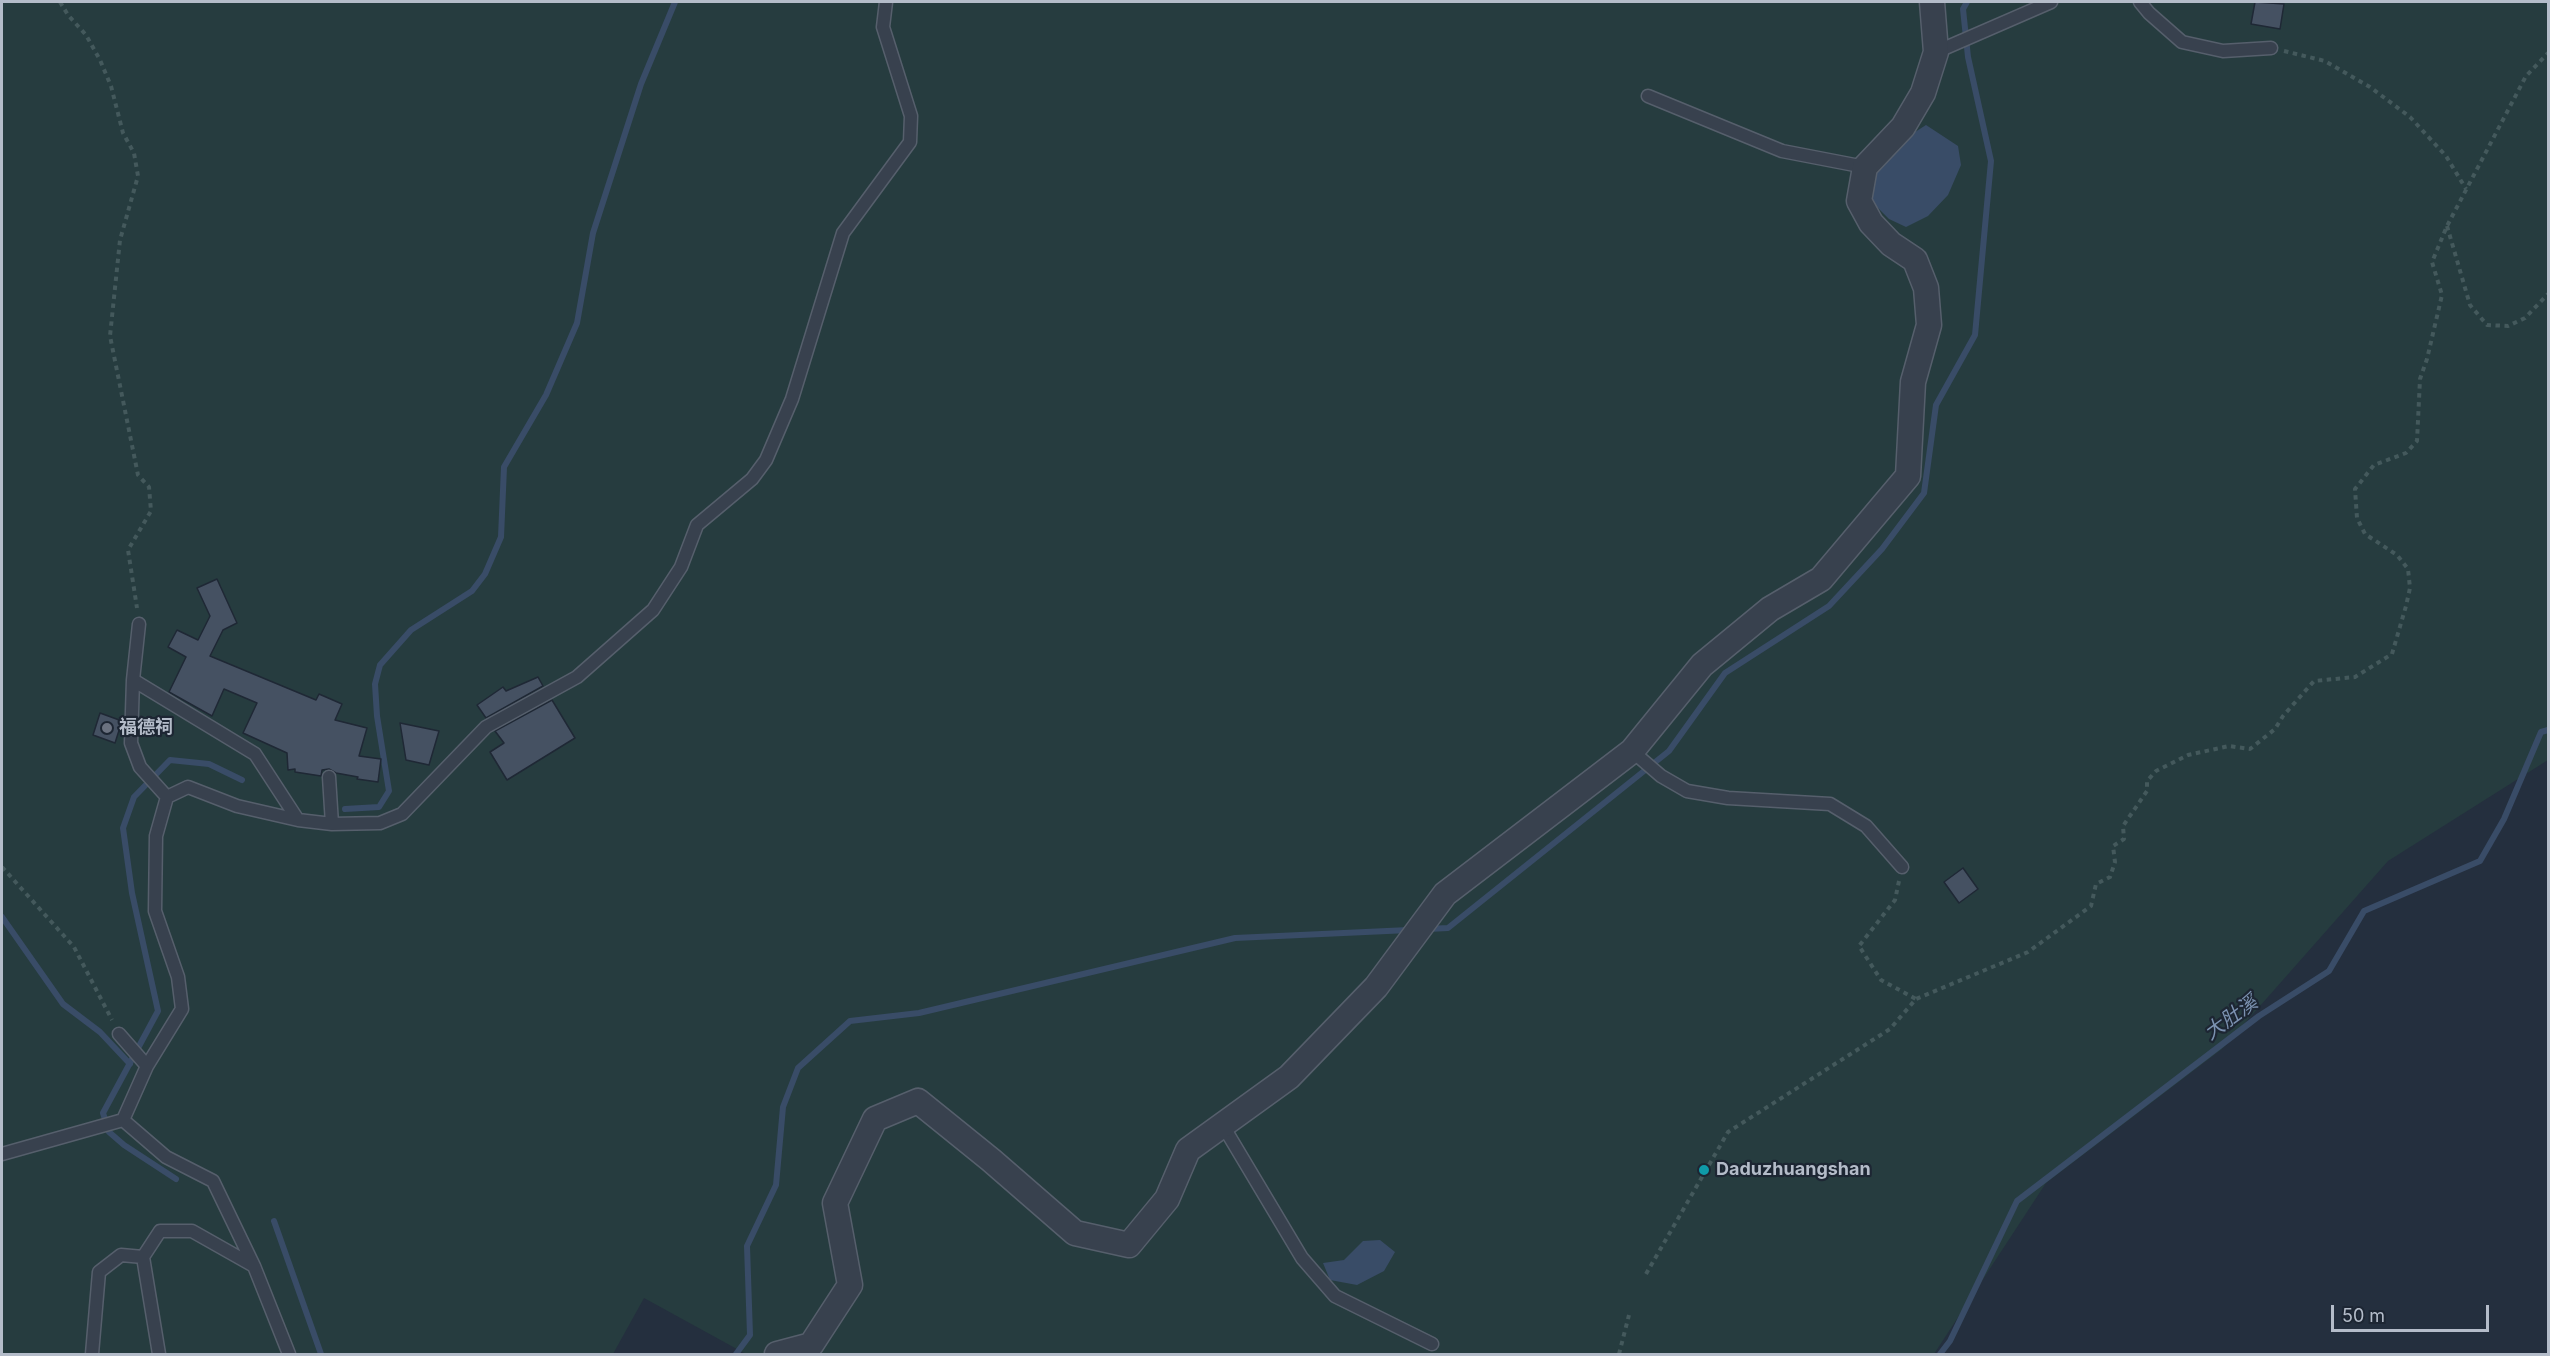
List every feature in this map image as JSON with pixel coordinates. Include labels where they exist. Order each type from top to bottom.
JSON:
[{"type":"street","points":[[777,1354],[811,1345],[850,1285],[835,1203],[875,1119],[918,1101],[991,1160],[1075,1233],[1129,1245],[1167,1199],[1188,1150],[1289,1077],[1376,987],[1445,894],[1632,751],[1702,665],[1770,609],[1821,579],[1908,476],[1913,382],[1929,325],[1926,288],[1915,260],[1891,244],[1871,223],[1859,201],[1865,167],[1902,128],[1923,93],[1944,48],[1932,2]]},
{"type":"lane","points":[[123,1120],[147,1066],[182,1009],[178,977],[155,911],[156,836],[167,797],[188,787],[237,806],[298,820],[333,824],[380,823],[402,814],[486,727],[577,677],[653,610],[681,567],[698,525],[752,479],[766,460],[792,399],[843,233],[910,142],[911,116],[883,27],[886,2]]},
{"type":"lane","points":[[1944,48],[2050,2]]},
{"type":"lane","points":[[2140,2],[2148,13],[2182,42],[2223,51],[2271,48]]},
{"type":"lane","points":[[1648,96],[1782,151],[1865,167]]},
{"type":"lane","points":[[139,624],[130,743],[140,766],[167,797]]},
{"type":"lane","points":[[133,680],[255,754],[298,820]]},
{"type":"lane","points":[[1632,751],[1661,776],[1687,791],[1728,798],[1830,804],[1866,826],[1902,867]]},
{"type":"lane","points":[[329,777],[333,824]]},
{"type":"lane","points":[[119,1034],[147,1066]]},
{"type":"lane","points":[[2,1154],[123,1120]]},
{"type":"lane","points":[[123,1120],[166,1157],[213,1181],[254,1266],[289,1354]]},
{"type":"lane","points":[[1222,1124],[1302,1258],[1335,1296],[1432,1344]]},
{"type":"lane","points":[[159,1354],[143,1257],[160,1231],[192,1232],[254,1266]]},
{"type":"lane","points":[[92,1354],[99,1272],[121,1255],[143,1257]]},
{"type":"path","points":[[60,2],[86,35],[100,60],[111,86],[123,134],[134,153],[138,176],[120,240],[110,336],[138,475],[148,487],[151,511],[128,550],[139,624]]},
{"type":"path","points":[[2271,48],[2325,61],[2370,87],[2410,117],[2446,156],[2466,190]]},
{"type":"path","points":[[1646,1274],[1728,1132],[1890,1029],[1916,999],[2028,952],[2091,906],[2096,884],[2110,877],[2115,862],[2113,846],[2124,839],[2123,826],[2147,791],[2146,781],[2156,771],[2188,755],[2229,746],[2250,749],[2275,729],[2283,716],[2314,681],[2355,677],[2392,654],[2410,588],[2408,569],[2397,555],[2365,534],[2357,518],[2355,489],[2374,465],[2406,453],[2417,441],[2420,379],[2442,295],[2432,262],[2447,226],[2526,76],[2548,52]]},
{"type":"path","points":[[2447,226],[2470,305],[2487,325],[2508,326],[2525,318],[2548,294]]},
{"type":"path","points":[[2,867],[74,947],[119,1034]]},
{"type":"path","points":[[1902,867],[1895,900],[1859,946],[1881,980],[1916,999]]},
{"type":"path","points":[[1619,1354],[1629,1315]]},
{"type":"green space","points":[[2,2],[2548,2],[2548,760],[2388,861],[2222,1049],[2046,1183],[1934,1354],[746,1354],[644,1298],[613,1354],[2,1354]]},
{"type":"water","points":[[1926,125],[1958,146],[1961,165],[1948,195],[1928,216],[1906,227],[1889,219],[1873,203],[1871,183],[1881,164],[1901,141]]},
{"type":"water","points":[[1380,1240],[1395,1252],[1384,1271],[1357,1285],[1330,1280],[1323,1263],[1344,1260],[1363,1241]]},
{"type":"building","points":[[2255,2],[2284,4],[2280,29],[2251,24]]},
{"type":"building","points":[[217,579],[237,623],[223,630],[210,656],[316,700],[319,694],[342,704],[335,720],[367,728],[359,756],[381,759],[378,782],[357,779],[358,777],[336,773],[329,769],[322,770],[321,776],[295,772],[295,769],[288,770],[287,753],[243,733],[257,703],[224,689],[212,716],[169,692],[186,657],[168,647],[177,630],[198,640],[210,616],[197,588]]},
{"type":"building","points":[[538,677],[543,686],[486,718],[477,705],[503,687],[506,691]]},
{"type":"building","points":[[552,700],[575,738],[507,780],[490,752],[504,743],[495,731]]},
{"type":"building","name":"福德祠","points":[[100,713],[122,721],[115,743],[93,735]]},
{"type":"building","points":[[400,723],[439,731],[429,765],[406,760]]},
{"type":"building","points":[[1963,868],[1978,889],[1959,903],[1944,882]]},
{"type":"waterway","points":[[345,809],[379,807],[389,791],[377,716],[375,684],[380,665],[411,630],[472,591],[485,574],[501,537],[504,467],[546,395],[577,323],[593,233],[641,84],[675,2]]},
{"type":"waterway","points":[[1428,929],[1448,928],[1669,751],[1725,673],[1829,606],[1882,549],[1924,493],[1936,405],[1975,335],[1991,161],[1968,57],[1963,9],[1967,2]]},
{"type":"waterway","name":"大肚溪","points":[[1940,1354],[1950,1341],[2017,1201],[2259,1016],[2329,971],[2364,911],[2480,861],[2504,819],[2541,732],[2548,730]]},
{"type":"waterway","points":[[176,1179],[124,1145],[109,1132],[103,1113],[158,1011],[132,893],[123,828],[134,797],[170,760],[209,764],[242,780]]},
{"type":"waterway","points":[[2,917],[63,1004],[100,1032],[130,1064]]},
{"type":"waterway","points":[[736,1354],[750,1335],[747,1246],[776,1185],[783,1107],[798,1068],[850,1021],[919,1013],[1235,938],[1409,930]]},
{"type":"waterway","points":[[274,1221],[321,1354]]},
{"type":"place","name":"福德祠","points":[[107,728]]},
{"type":"place","name":"Daduzhuangshan","points":[[1704,1170]]}]
